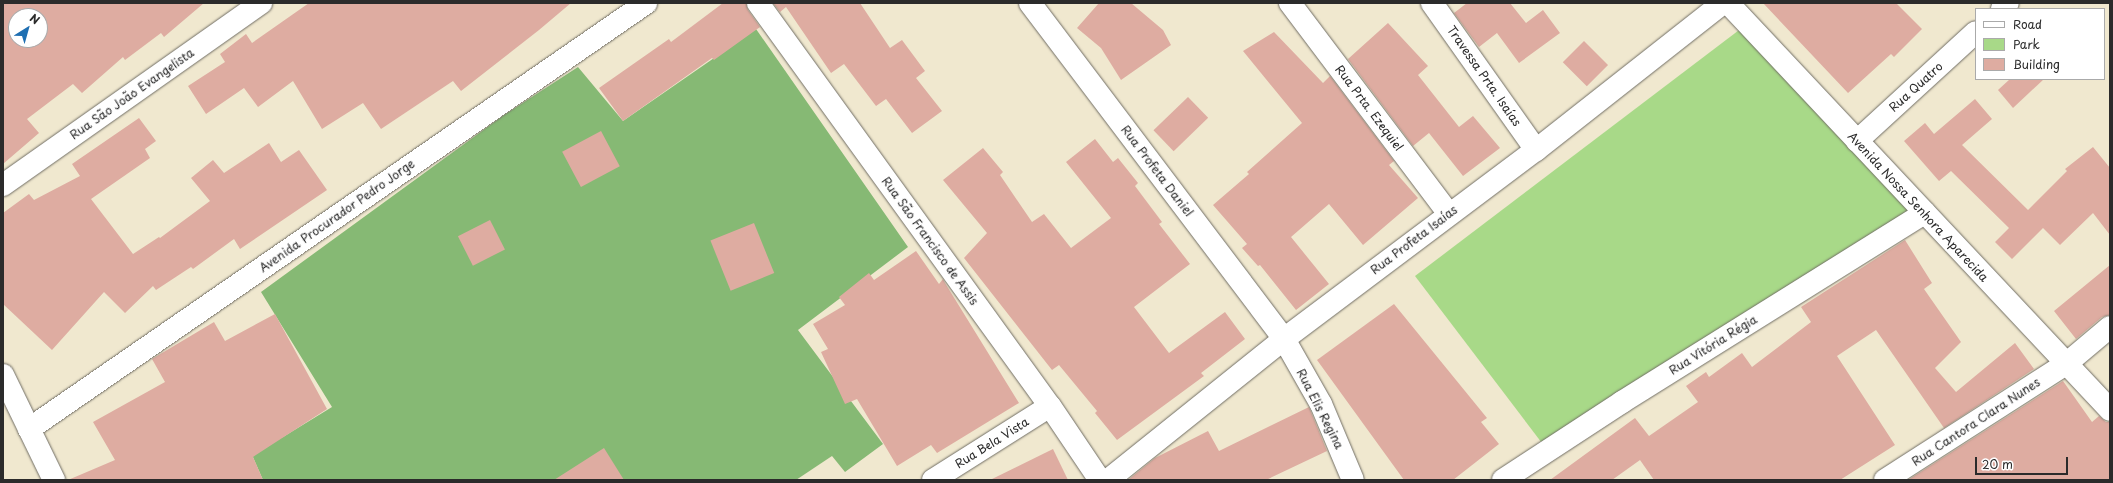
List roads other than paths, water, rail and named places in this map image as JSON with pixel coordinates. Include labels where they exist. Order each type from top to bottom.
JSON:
[{"type":"street","name":"Rua São João Evangelista","points":[[3,185],[261,3]]},
{"type":"street","name":"Avenida Procurador Pedro Jorge","points":[[28,429],[646,3]]},
{"type":"street","name":"Rua São Francisco de Assis","points":[[758,3],[1050,406],[1100,480]]},
{"type":"street","name":"Rua Profeta Daniel","points":[[1030,3],[1284,339]]},
{"type":"street","name":"Rua Prta. Ezequiel","points":[[1290,3],[1449,214]]},
{"type":"street","name":"Travessa Prta. Isaías","points":[[1432,3],[1536,150]]},
{"type":"street","name":"Rua Profeta Isaías","points":[[1108,480],[1284,339],[1536,150],[1723,3]]},
{"type":"street","name":"Avenida Nossa Senhora Aparecida","points":[[1728,3],[2110,410]]},
{"type":"street","name":"Rua Quatro","points":[[1857,141],[1975,33]]},
{"type":"street","name":"Rua Vitória Régia","points":[[1503,480],[1622,402],[1925,213]]},
{"type":"street","name":"Rua Cantora Clara Nunes","points":[[1885,480],[2066,364],[2110,327]]},
{"type":"street","name":"Rua Elis Regina","points":[[1284,339],[1320,404],[1353,480]]},
{"type":"street","points":[[3,376],[54,480]]},
{"type":"street","name":"Rua Bela Vista","points":[[933,480],[1050,406]]}]
